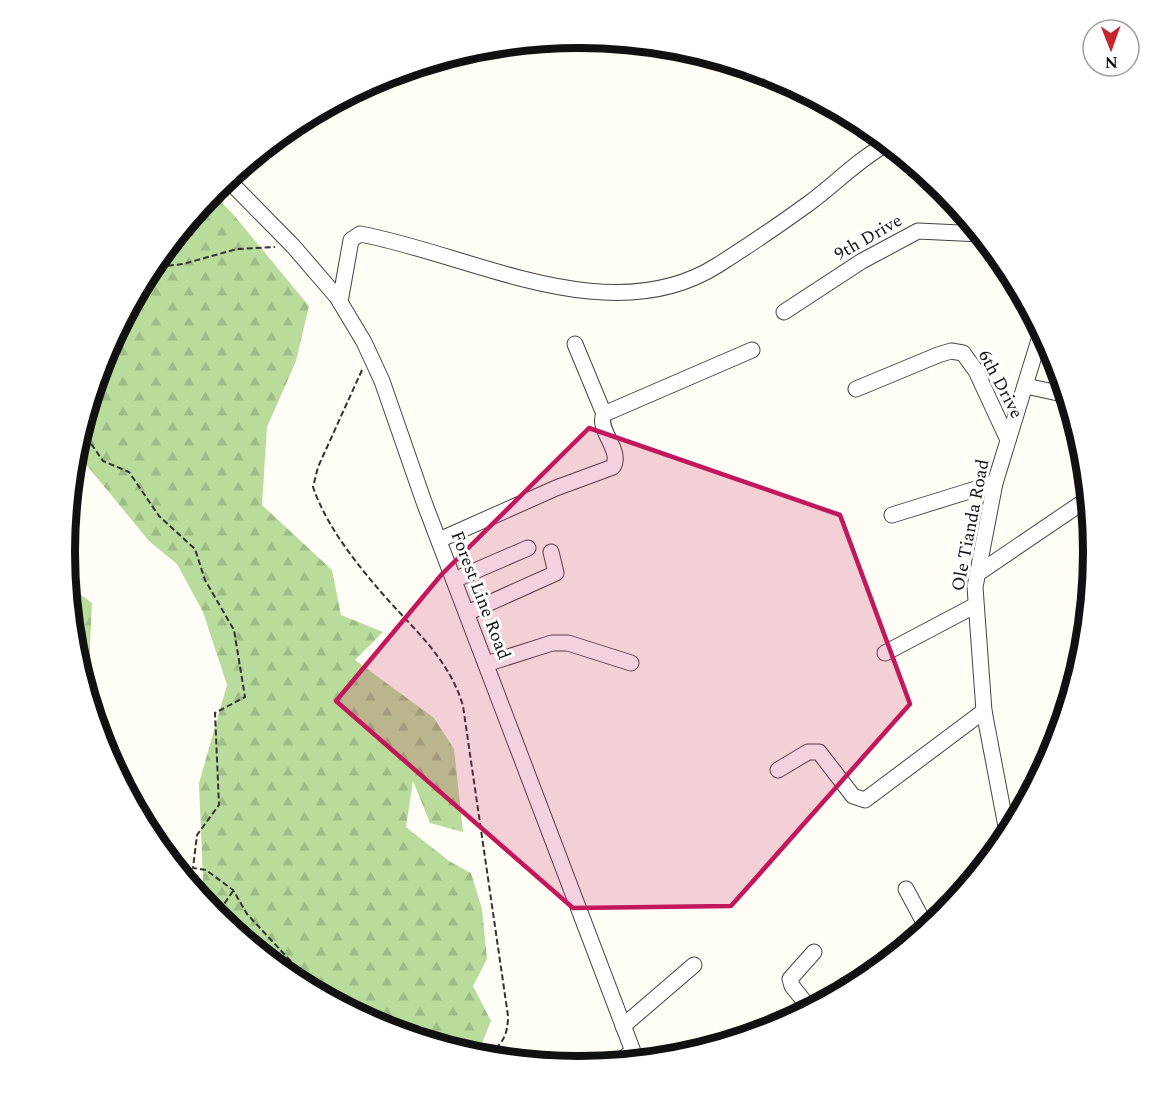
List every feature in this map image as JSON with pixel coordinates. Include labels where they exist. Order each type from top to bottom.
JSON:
[{"type":"street","points":[[340,302],[351,240],[360,234],[505,274],[584,291],[649,290],[686,281],[716,267],[799,210],[881,148]]},
{"type":"street","name":"Forest Line Road","points":[[234,186],[293,246],[340,302],[369,354],[398,423],[439,540],[633,1054]]},
{"type":"street","name":"9th Drive","points":[[784,312],[862,261],[918,231],[970,233]]},
{"type":"street","name":"Ole Tianda Road","points":[[1005,823],[984,711],[974,606],[977,574],[995,483],[1038,343]]},
{"type":"street","points":[[439,540],[556,488],[613,467],[616,456],[602,420],[604,414],[574,344]]},
{"type":"street","points":[[604,414],[752,350]]},
{"type":"street","name":"6th Drive","points":[[856,388],[938,355],[951,351],[963,353],[976,371],[1008,440]]},
{"type":"street","points":[[1026,386],[1058,393]]},
{"type":"street","points":[[892,515],[995,483]]},
{"type":"street","points":[[977,574],[1081,503]]},
{"type":"street","points":[[454,580],[528,548]]},
{"type":"street","points":[[467,613],[556,573],[551,552]]},
{"type":"street","points":[[885,653],[974,606]]},
{"type":"street","points":[[486,664],[552,643],[568,643],[631,663]]},
{"type":"street","points":[[778,770],[808,752],[819,752],[853,796],[865,800],[984,711]]},
{"type":"street","points":[[906,889],[923,921]]},
{"type":"street","points":[[806,1003],[792,986],[790,979],[814,952]]},
{"type":"street","points":[[623,1026],[694,965]]},
{"type":"path","points":[[164,266],[183,264],[237,249],[293,246]]},
{"type":"path","points":[[369,354],[318,467],[313,487],[344,543],[380,591],[441,658],[456,682],[463,706],[508,1016],[505,1038],[496,1050]]},
{"type":"path","points":[[88,439],[103,461],[129,472],[159,516],[195,549],[205,580],[234,630],[245,697],[215,712],[219,805],[197,835],[193,868],[206,870],[233,890],[247,914],[306,976]]},
{"type":"path","points":[[222,908],[233,890]]},
{"type":"highlighted area","points":[[589,428],[840,515],[910,704],[731,906],[573,908],[336,701],[442,574]]},
{"type":"green space","points":[[219,200],[309,306],[296,361],[267,427],[262,505],[332,570],[341,615],[383,632],[355,660],[434,718],[454,749],[463,832],[430,823],[413,781],[406,827],[449,861],[471,873],[482,909],[487,959],[473,986],[491,1021],[482,1043],[475,1046],[417,1030],[386,1019],[327,989],[272,953],[247,932],[203,889],[199,783],[227,685],[203,612],[177,564],[149,541],[84,462],[85,454],[102,390],[127,329],[160,272],[179,245]]},
{"type":"green space","points":[[77,591],[92,603],[89,667],[79,618]]}]
